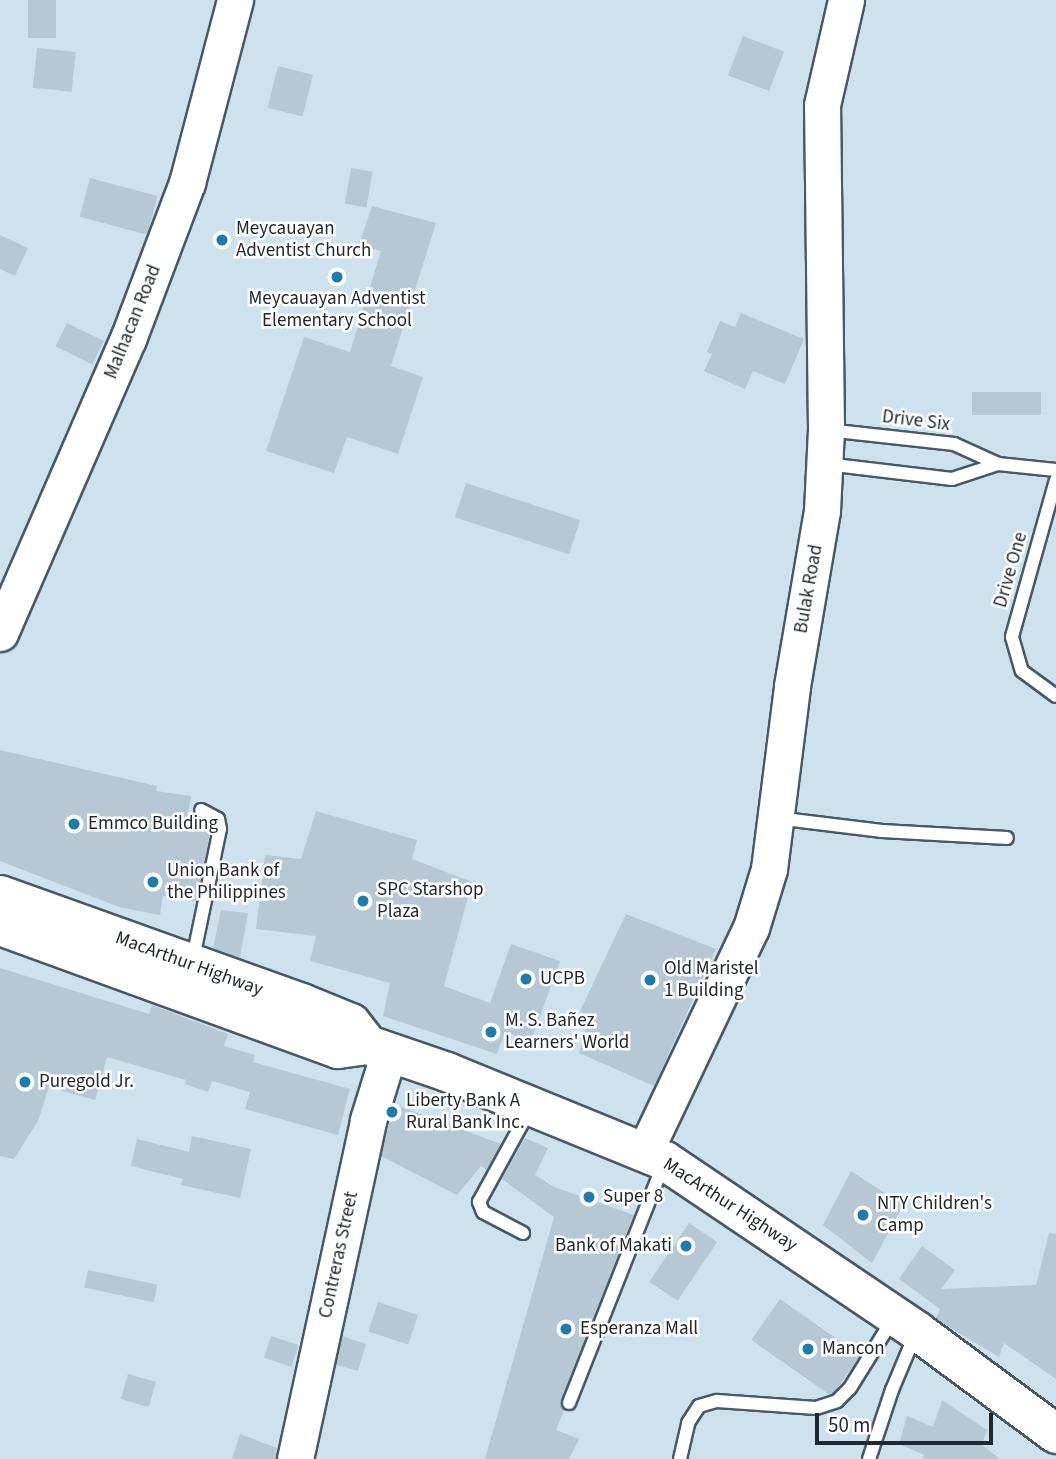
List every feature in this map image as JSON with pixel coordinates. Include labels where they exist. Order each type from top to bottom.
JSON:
[{"type":"highway","name":"MacArthur Highway","points":[[0,895],[351,1023],[378,1048]]},
{"type":"highway","name":"MacArthur Highway","points":[[0,926],[338,1049],[378,1048],[531,1105],[655,1157],[823,1266],[1056,1434]]},
{"type":"street","name":"Malhacan Road","points":[[0,633],[128,339],[187,183],[235,0]]},
{"type":"street","name":"Bulak Road","points":[[655,1157],[751,928],[769,869],[792,686],[822,511],[827,429],[821,104],[846,0]]},
{"type":"street","name":"Contreras Street","points":[[295,1459],[368,1120],[378,1048]]},
{"type":"lane","name":"Drive Six","points":[[827,429],[954,444],[998,464],[1056,470]]},
{"type":"lane","name":"Drive Six","points":[[826,464],[952,479],[998,464]]},
{"type":"lane","name":"Drive One","points":[[1056,480],[1012,637],[1021,671],[1056,696]]},
{"type":"lane","points":[[191,965],[220,829],[218,819],[201,810]]},
{"type":"lane","points":[[776,818],[882,831],[1007,838]]},
{"type":"lane","points":[[523,1233],[483,1212],[479,1202],[531,1105]]},
{"type":"lane","points":[[569,1403],[655,1157]]},
{"type":"lane","points":[[680,1459],[688,1423],[699,1406],[716,1401],[816,1408],[837,1401],[905,1324]]},
{"type":"lane","points":[[869,1459],[892,1390],[905,1324]]},
{"type":"building","points":[[28,0],[56,0],[56,38],[28,38]]},
{"type":"building","points":[[743,36],[784,52],[769,91],[728,75]]},
{"type":"building","points":[[37,48],[76,52],[72,92],[33,88]]},
{"type":"building","points":[[278,66],[313,75],[303,116],[268,108]]},
{"type":"building","points":[[351,168],[373,172],[366,207],[345,203]]},
{"type":"building","points":[[90,178],[158,196],[147,235],[80,217]]},
{"type":"building","points":[[372,206],[436,223],[391,366],[423,377],[398,454],[347,437],[334,473],[266,451],[304,337],[350,352],[381,251],[359,245]]},
{"type":"building","points":[[0,235],[28,248],[15,276],[0,269]]},
{"type":"building","points":[[741,313],[804,339],[785,384],[753,371],[745,389],[704,371],[712,354],[707,352],[720,321],[735,327]]},
{"type":"building","points":[[67,323],[104,341],[92,364],[56,346]]},
{"type":"building","points":[[972,392],[1041,392],[1041,415],[972,415]]},
{"type":"building","points":[[466,483],[580,520],[569,554],[455,517]]},
{"type":"building","name":"Emmco Building","points":[[0,750],[157,786],[156,791],[191,796],[187,821],[206,823],[211,829],[196,901],[163,896],[160,915],[119,907],[0,861]]},
{"type":"building","points":[[316,811],[417,840],[412,859],[472,882],[444,986],[490,1003],[511,944],[560,961],[531,1041],[505,1032],[497,1054],[383,1016],[390,983],[310,961],[316,936],[256,929],[265,855],[301,859]]},
{"type":"building","points":[[221,910],[248,913],[240,958],[213,948]]},
{"type":"building","name":"Old Maristel 1 Building","points":[[626,914],[716,949],[654,1086],[579,1053],[589,1016],[580,1011]]},
{"type":"building","points":[[0,968],[149,1014],[152,1005],[228,1034],[224,1046],[255,1055],[253,1062],[350,1089],[338,1135],[245,1109],[250,1092],[212,1081],[208,1092],[185,1084],[186,1080],[107,1057],[95,1100],[49,1087],[38,1121],[14,1159],[0,1156]]},
{"type":"building","points":[[394,1104],[501,1144],[487,1170],[481,1166],[457,1195],[381,1156]]},
{"type":"building","points":[[192,1136],[251,1149],[240,1198],[181,1185],[183,1179],[131,1166],[137,1139],[189,1152]]},
{"type":"building","points":[[525,1138],[548,1148],[535,1175],[554,1187],[634,1215],[561,1400],[564,1410],[556,1430],[579,1439],[569,1459],[485,1459],[554,1217],[502,1179]]},
{"type":"building","name":"NTY Children's Camp","points":[[851,1171],[903,1205],[872,1263],[823,1225]]},
{"type":"building","points":[[689,1223],[717,1242],[677,1301],[649,1282]]},
{"type":"building","points":[[1049,1233],[1056,1234],[1056,1379],[1004,1343],[999,1357],[946,1325],[936,1318],[940,1309],[899,1279],[922,1246],[955,1270],[941,1289],[1036,1285]]},
{"type":"building","points":[[88,1270],[157,1285],[154,1302],[84,1288]]},
{"type":"building","name":"Mancon","points":[[780,1299],[860,1355],[832,1396],[751,1340]]},
{"type":"building","points":[[378,1302],[418,1315],[408,1344],[368,1331]]},
{"type":"building","points":[[271,1336],[299,1345],[291,1367],[264,1358]]},
{"type":"building","points":[[342,1336],[366,1344],[358,1371],[336,1365]]},
{"type":"building","points":[[128,1374],[156,1382],[149,1407],[121,1399]]},
{"type":"building","points":[[942,1400],[987,1430],[982,1445],[1000,1459],[923,1459],[924,1455],[899,1444],[907,1416],[933,1427]]},
{"type":"building","points":[[240,1434],[277,1448],[275,1459],[232,1459]]},
{"type":"place","name":"Meycauayan Adventist Church","points":[[222,240]]},
{"type":"place","name":"Meycauayan Adventist Elementary School","points":[[337,277]]},
{"type":"place","name":"Emmco Building","points":[[74,824]]},
{"type":"place","name":"Union Bank of the Philippines","points":[[153,882]]},
{"type":"place","name":"SPC Starshop Plaza","points":[[363,901]]},
{"type":"place","name":"UCPB","points":[[526,979]]},
{"type":"place","name":"Old Maristel 1 Building","points":[[650,980]]},
{"type":"place","name":"M. S. Bañez Learners' World","points":[[491,1032]]},
{"type":"place","name":"Puregold Jr.","points":[[25,1082]]},
{"type":"place","name":"Liberty Bank A Rural Bank Inc.","points":[[392,1112]]},
{"type":"place","name":"Super 8","points":[[589,1197]]},
{"type":"place","name":"NTY Children's Camp","points":[[863,1215]]},
{"type":"place","name":"Bank of Makati","points":[[686,1246]]},
{"type":"place","name":"Esperanza Mall","points":[[566,1329]]},
{"type":"place","name":"Mancon","points":[[808,1349]]}]
